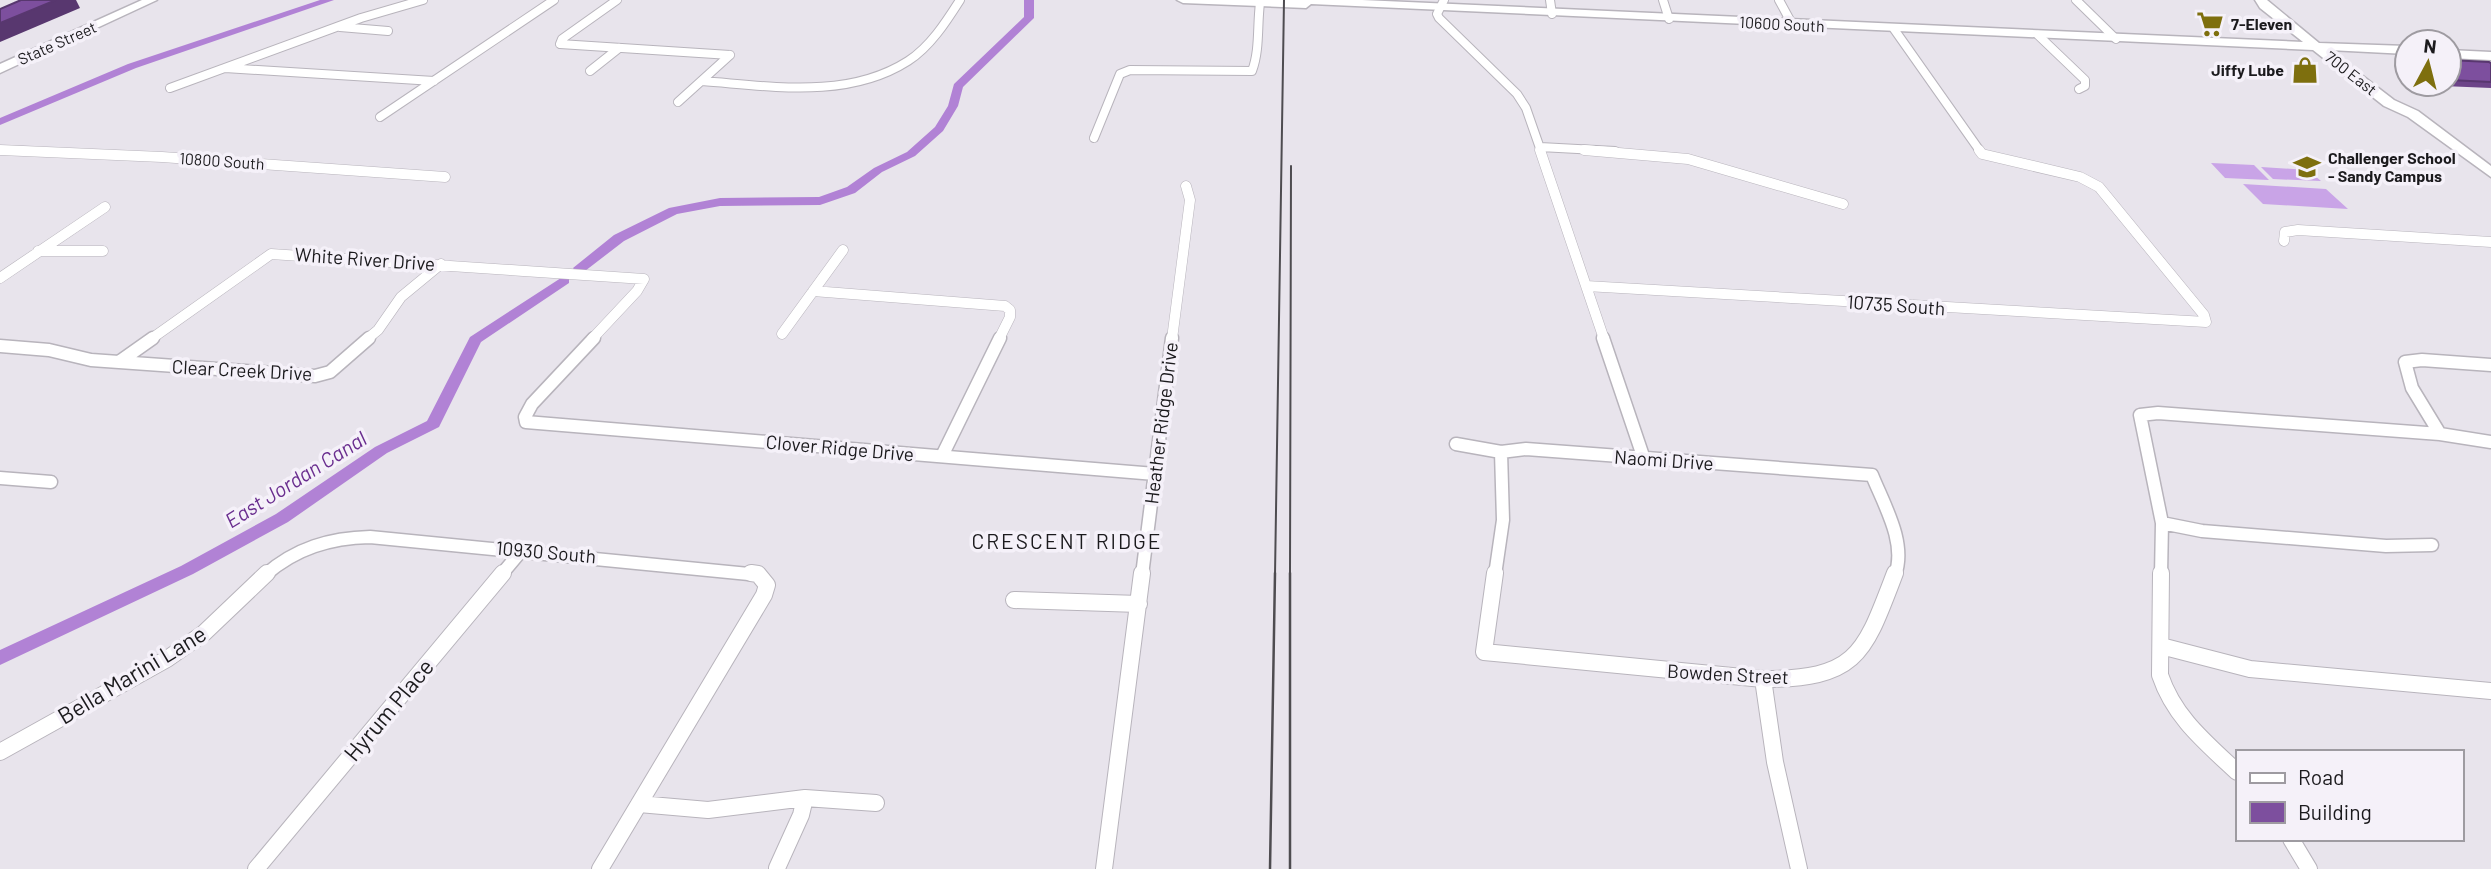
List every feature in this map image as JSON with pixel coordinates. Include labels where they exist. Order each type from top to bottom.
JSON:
[{"type":"main road","name":"State Street","points":[[0,64],[37,43],[132,0]]},
{"type":"main road","name":"State Street","points":[[0,64],[152,0]]},
{"type":"main road","name":"10600 South","points":[[1183,0],[1340,7],[1353,5]]},
{"type":"main road","name":"10600 South","points":[[1296,0],[1353,5],[1442,4],[1552,14],[2212,43],[2246,48],[2393,50]]},
{"type":"main road","name":"700 East","points":[[2262,0],[2264,6],[2411,105],[2413,114],[2491,173]]},
{"type":"main road","name":"700 East","points":[[2262,0],[2279,6],[2328,49]]},
{"type":"main road","name":"10600 South","points":[[2328,49],[2393,55]]},
{"type":"main road","points":[[2463,55],[2491,56]]},
{"type":"street","points":[[170,88],[336,27],[424,0]]},
{"type":"street","points":[[380,117],[554,0]]},
{"type":"street","points":[[617,0],[559,41],[564,45],[730,55],[678,102]]},
{"type":"street","points":[[702,81],[818,87],[867,79],[899,66],[915,55],[960,0]]},
{"type":"street","points":[[1550,0],[1552,14]]},
{"type":"street","points":[[1663,0],[1669,19]]},
{"type":"street","points":[[1779,0],[1792,24]]},
{"type":"street","points":[[2077,0],[2116,39]]},
{"type":"street","points":[[1094,138],[1120,74],[1124,71],[1252,71],[1257,63],[1256,32],[1260,4]]},
{"type":"street","points":[[1442,4],[1439,18],[1517,94],[1526,108],[1644,458]]},
{"type":"street","points":[[336,27],[388,31]]},
{"type":"street","name":"10735 South","points":[[1586,286],[2206,323],[2204,315],[2099,187],[2080,177],[1982,154],[1894,29]]},
{"type":"street","points":[[2038,35],[2085,80],[2085,86],[2079,89]]},
{"type":"street","points":[[590,71],[619,48]]},
{"type":"street","points":[[224,68],[434,81]]},
{"type":"street","points":[[1540,147],[1645,153],[1688,159],[1843,204]]},
{"type":"street","name":"10800 South","points":[[0,150],[162,157],[445,177]]},
{"type":"street","name":"Heather Ridge Drive","points":[[1104,869],[1190,200],[1186,186]]},
{"type":"street","points":[[0,278],[105,207]]},
{"type":"street","points":[[2284,241],[2285,232],[2298,230],[2491,242]]},
{"type":"street","points":[[782,334],[843,250]]},
{"type":"street","points":[[38,251],[103,251]]},
{"type":"street","name":"White River Drive","points":[[119,362],[271,254],[644,279]]},
{"type":"street","name":"Clear Creek Drive","points":[[0,346],[49,350],[81,359],[301,377],[323,374],[330,372],[379,330],[401,298],[441,264]]},
{"type":"street","name":"Clover Ridge Drive","points":[[644,279],[637,291],[532,404],[525,416],[526,422],[1155,474]]},
{"type":"street","points":[[813,291],[1008,307],[1010,317],[942,456]]},
{"type":"street","points":[[2440,434],[2404,370],[2405,362],[2422,360],[2491,365]]},
{"type":"street","points":[[2236,771],[2188,727],[2173,709],[2160,675],[2162,523],[2140,415],[2158,413],[2440,434],[2491,442]]},
{"type":"street","name":"Naomi Drive","points":[[1457,444],[1500,452],[1526,449],[1872,475]]},
{"type":"street","name":"Bowden Street","points":[[1500,452],[1503,520],[1484,652],[1763,679],[1804,677],[1838,668],[1854,658],[1872,635],[1899,564],[1897,539],[1872,475]]},
{"type":"street","points":[[0,478],[51,482]]},
{"type":"street","points":[[2162,523],[2202,531],[2386,546],[2432,545]]},
{"type":"street","name":"10930 South","points":[[325,543],[377,537],[752,572],[765,580],[764,595],[639,804]]},
{"type":"street","name":"Bella Marini Lane","points":[[0,752],[171,657],[208,632],[280,563],[302,549],[325,543]]},
{"type":"street","name":"Hyrum Place","points":[[256,869],[522,550]]},
{"type":"street","points":[[1014,600],[1139,604]]},
{"type":"street","points":[[2161,646],[2250,669],[2491,691]]},
{"type":"street","points":[[1763,679],[1776,762],[1799,869]]},
{"type":"street","points":[[777,868],[801,815],[805,798]]},
{"type":"street","points":[[600,869],[639,804],[726,810],[805,798],[876,803]]},
{"type":"street","points":[[2292,841],[2309,869]]},
{"type":"shaded area","points":[[2211,163],[2254,165],[2269,180],[2225,178]]},
{"type":"shaded area","points":[[2261,167],[2308,170],[2321,181],[2273,179]]},
{"type":"shaded area","points":[[2243,184],[2326,189],[2348,209],[2263,204]]},
{"type":"building","points":[[21,0],[56,0],[0,23],[0,9]]},
{"type":"building","points":[[2463,61],[2491,63],[2491,82],[2463,81]]},
{"type":"waterway","points":[[0,122],[132,66],[329,0]]},
{"type":"waterway","name":"East Jordan Canal","points":[[580,268],[619,238],[673,211],[720,202],[820,201],[851,190],[878,170],[911,154],[939,129],[953,106],[958,86],[1029,18],[1029,0]]},
{"type":"waterway","name":"East Jordan Canal","points":[[0,658],[187,570],[282,518],[381,450],[433,424],[475,340],[564,280]]},
{"type":"tram line","points":[[1275,575],[1284,0]]},
{"type":"tram line","points":[[1290,575],[1291,166]]},
{"type":"tram line","points":[[1270,869],[1275,573]]},
{"type":"tram line","points":[[1290,575],[1290,869]]},
{"type":"place","name":"7-Eleven","points":[[2210,24]]},
{"type":"place","name":"Jiffy Lube","points":[[2305,70]]},
{"type":"place","name":"Challenger School - Sandy Campus","points":[[2307,167]]},
{"type":"district","name":"CRESCENT RIDGE","points":[[1067,542]]}]
